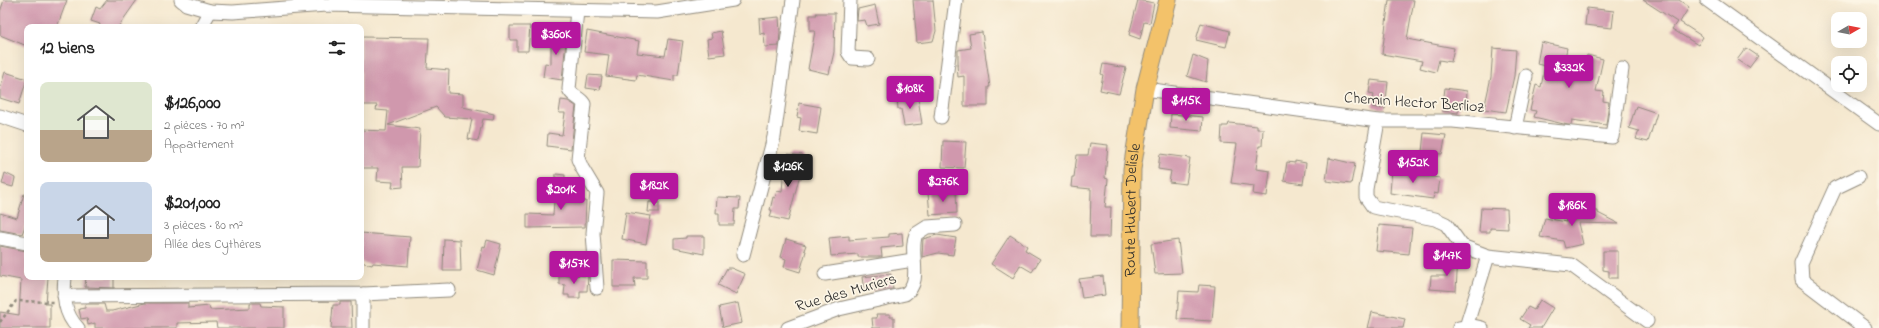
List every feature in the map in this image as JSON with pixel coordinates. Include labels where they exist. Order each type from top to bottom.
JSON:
[{"type":"main road","name":"Route Hubert Delisle","points":[[1130,328],[1132,169],[1145,89],[1168,0]]},
{"type":"street","points":[[181,0],[186,4],[210,11],[247,12],[327,3],[558,5],[577,11],[657,12],[733,0]]},
{"type":"street","points":[[742,255],[774,137],[793,0]]},
{"type":"street","points":[[850,0],[848,52],[852,58],[868,59]]},
{"type":"street","points":[[941,117],[956,0]]},
{"type":"street","points":[[1707,0],[1879,124]]},
{"type":"street","points":[[203,24],[210,11]]},
{"type":"street","points":[[577,11],[569,90],[572,95],[581,100],[584,104],[578,159],[597,193],[593,233],[597,288]]},
{"type":"street","name":"Chemin Hector Berlioz","points":[[1145,89],[1378,121],[1453,122],[1612,137],[1622,69]]},
{"type":"street","points":[[1515,128],[1526,76]]},
{"type":"street","points":[[0,116],[24,124]]},
{"type":"street","points":[[1378,121],[1366,190],[1368,203],[1377,209],[1435,219],[1446,224],[1462,246],[1488,256],[1571,265],[1647,321]]},
{"type":"street","points":[[1858,177],[1835,188],[1801,263],[1802,280],[1864,328]]},
{"type":"street","name":"Rue des Muriers","points":[[788,328],[839,309],[904,294],[911,290],[914,282],[913,244],[916,234],[927,228],[954,225]]},
{"type":"street","points":[[0,238],[24,242]]},
{"type":"street","points":[[1482,328],[1462,328],[1488,256]]},
{"type":"street","points":[[825,274],[913,260]]},
{"type":"street","points":[[65,280],[64,299],[69,316],[78,328]]},
{"type":"street","points":[[64,299],[363,294],[450,290]]},
{"type":"street","points":[[363,294],[363,328]]},
{"type":"path","points":[[0,322],[16,301],[64,299]]},
{"type":"building","points":[[4,0],[67,0],[58,24],[24,24],[24,45],[0,35],[0,12]]},
{"type":"building","points":[[107,0],[137,0],[120,24],[100,24],[91,21],[96,7],[100,9]]},
{"type":"building","points":[[913,0],[933,0],[936,31],[933,41],[917,43]]},
{"type":"building","points":[[1138,0],[1154,3],[1150,23],[1144,22],[1140,39],[1129,35]]},
{"type":"building","points":[[1389,0],[1414,0],[1407,39],[1454,48],[1451,62],[1439,60],[1436,72],[1420,68],[1422,61],[1382,54]]},
{"type":"building","points":[[1643,0],[1679,0],[1689,7],[1680,22],[1703,37],[1698,45],[1672,29],[1677,22]]},
{"type":"building","points":[[875,5],[879,24],[867,26],[865,20],[857,21],[858,9]]},
{"type":"building","points":[[1587,8],[1614,11],[1612,28],[1585,25]]},
{"type":"building","points":[[816,13],[835,13],[834,52],[829,74],[808,69],[815,31],[810,31],[810,15],[817,15]]},
{"type":"building","points":[[779,17],[779,46],[765,47],[764,33],[760,34],[759,19]]},
{"type":"building","points":[[1201,23],[1230,31],[1226,47],[1196,40]]},
{"type":"building","points":[[510,26],[530,26],[528,51],[517,51],[517,40],[510,40]]},
{"type":"building","points":[[551,31],[567,31],[562,80],[543,77],[545,63],[551,64]]},
{"type":"building","points":[[587,31],[639,41],[637,53],[665,56],[668,39],[683,41],[678,75],[674,75],[674,81],[637,75],[636,80],[606,76],[609,55],[584,52]]},
{"type":"building","points":[[721,31],[725,54],[709,56],[707,39],[712,38],[711,33]]},
{"type":"building","points":[[982,32],[990,87],[988,87],[988,106],[964,106],[964,76],[958,77],[958,50],[971,48],[969,34]]},
{"type":"building","points":[[364,37],[429,38],[427,68],[449,70],[448,93],[463,94],[463,107],[494,114],[493,120],[483,119],[478,141],[468,139],[472,119],[445,117],[436,107],[388,125],[420,129],[418,167],[402,167],[403,187],[392,188],[393,182],[377,181],[378,168],[364,168],[364,130],[386,131],[388,111],[376,110],[377,105],[364,105]]},
{"type":"building","points":[[1541,42],[1567,48],[1564,63],[1584,67],[1587,55],[1603,59],[1596,91],[1604,92],[1603,101],[1609,102],[1606,125],[1572,120],[1571,125],[1568,125],[1534,117],[1536,111],[1530,110],[1536,85],[1541,87],[1545,66],[1537,64]]},
{"type":"building","points":[[1493,48],[1516,50],[1514,76],[1506,112],[1484,109],[1491,77]]},
{"type":"building","points":[[1746,48],[1758,56],[1749,68],[1737,60]]},
{"type":"building","points":[[1193,55],[1208,61],[1206,82],[1187,76]]},
{"type":"building","points":[[1103,64],[1126,68],[1119,94],[1100,90],[1103,75],[1101,74]]},
{"type":"building","points":[[5,72],[24,78],[24,88],[19,104],[0,98],[0,89]]},
{"type":"building","points":[[588,75],[602,76],[600,90],[586,88]]},
{"type":"building","points":[[1371,80],[1388,82],[1385,109],[1372,107],[1374,94],[1369,93]]},
{"type":"building","points":[[1445,88],[1467,91],[1466,106],[1459,105],[1458,113],[1442,111]]},
{"type":"building","points":[[911,95],[912,99],[918,98],[922,124],[904,126],[901,109],[898,109],[897,97]]},
{"type":"building","points":[[561,100],[568,101],[576,106],[571,149],[547,146],[548,133],[562,135],[565,113],[559,113]]},
{"type":"building","points":[[799,103],[821,107],[817,134],[799,131],[801,118],[797,117]]},
{"type":"building","points":[[1636,106],[1657,113],[1648,142],[1636,139],[1639,131],[1629,128]]},
{"type":"building","points":[[1171,114],[1203,117],[1202,131],[1170,128]]},
{"type":"building","points":[[1229,123],[1257,126],[1257,129],[1263,129],[1262,146],[1259,146],[1256,169],[1270,171],[1267,196],[1253,194],[1254,186],[1231,183],[1237,144],[1221,143],[1222,126],[1228,126]]},
{"type":"building","points":[[1424,133],[1446,135],[1442,154],[1422,152]]},
{"type":"building","points":[[943,141],[966,142],[964,168],[942,167]]},
{"type":"building","points":[[1090,143],[1108,145],[1105,178],[1108,179],[1105,207],[1111,207],[1110,237],[1090,237],[1091,189],[1071,187],[1077,155],[1088,155]]},
{"type":"building","points":[[788,154],[803,155],[802,168],[805,169],[804,178],[799,178],[788,221],[770,217],[772,210],[770,210],[773,197],[775,198],[777,191],[782,192],[784,166],[787,166]]},
{"type":"building","points":[[1160,154],[1190,158],[1186,184],[1169,182],[1171,171],[1158,169]]},
{"type":"building","points":[[1329,158],[1355,164],[1351,184],[1326,181]]},
{"type":"building","points":[[1295,161],[1306,163],[1303,184],[1284,181],[1287,162],[1295,163]]},
{"type":"building","points":[[1392,168],[1415,170],[1415,172],[1422,176],[1440,178],[1438,194],[1434,193],[1433,199],[1390,193]]},
{"type":"building","points":[[5,173],[15,178],[13,187],[2,184]]},
{"type":"building","points":[[556,174],[565,175],[564,199],[586,201],[585,227],[527,228],[527,214],[553,215]]},
{"type":"building","points":[[956,191],[957,213],[930,215],[928,193]]},
{"type":"building","points":[[24,194],[24,229],[22,234],[0,230],[0,213],[17,218]]},
{"type":"building","points":[[717,197],[740,198],[739,209],[735,209],[734,225],[719,225],[719,213],[716,213]]},
{"type":"building","points":[[649,202],[659,202],[659,212],[648,212]]},
{"type":"building","points":[[1481,208],[1507,209],[1508,229],[1490,228],[1490,232],[1479,232]]},
{"type":"building","points":[[1568,210],[1598,211],[1598,213],[1619,224],[1578,223],[1583,244],[1565,248],[1563,241],[1540,237],[1545,218],[1566,222]]},
{"type":"building","points":[[626,212],[651,216],[646,244],[622,239]]},
{"type":"building","points":[[1379,225],[1412,228],[1409,254],[1376,251]]},
{"type":"building","points":[[364,233],[410,237],[408,266],[373,263],[372,265],[364,263]]},
{"type":"building","points":[[902,233],[903,246],[881,248],[882,257],[858,257],[858,254],[831,256],[829,238],[849,236],[849,240],[889,237],[889,234]]},
{"type":"building","points":[[937,235],[956,238],[953,255],[938,253],[922,257],[923,239]]},
{"type":"building","points":[[1010,235],[1027,246],[1025,250],[1040,259],[1032,272],[1020,265],[1013,278],[991,264]]},
{"type":"building","points":[[686,236],[704,236],[704,254],[674,248],[674,239],[686,238]]},
{"type":"building","points":[[444,239],[460,240],[461,271],[443,271]]},
{"type":"building","points":[[786,239],[806,245],[804,250],[806,251],[800,272],[784,267],[786,259],[781,257]]},
{"type":"building","points":[[487,240],[501,244],[494,275],[477,270],[483,246],[485,247]]},
{"type":"building","points":[[1178,240],[1182,273],[1155,274],[1151,244]]},
{"type":"building","points":[[0,246],[24,250],[24,280],[48,280],[46,304],[50,304],[50,328],[0,328],[0,312],[19,315],[21,280],[0,276]]},
{"type":"building","points":[[1603,251],[1618,251],[1618,278],[1609,278],[1609,271],[1603,270]]},
{"type":"building","points":[[1449,256],[1458,256],[1456,291],[1430,289],[1431,276],[1447,276]]},
{"type":"building","points":[[613,260],[647,261],[647,278],[634,278],[635,287],[613,287]]},
{"type":"building","points":[[727,268],[731,268],[745,274],[736,294],[718,285]]},
{"type":"building","points":[[559,274],[588,276],[587,291],[580,291],[580,298],[569,298],[569,295],[564,295],[565,285],[559,284]]},
{"type":"building","points":[[891,274],[893,289],[864,291],[862,277]]},
{"type":"building","points":[[1103,276],[1105,295],[1082,298],[1079,279]]},
{"type":"building","points":[[86,280],[114,280],[114,288],[85,287]]},
{"type":"building","points":[[1199,285],[1215,286],[1212,321],[1177,319],[1179,291],[1198,292]]},
{"type":"building","points":[[1540,300],[1553,308],[1541,328],[1528,328],[1530,325],[1520,319],[1528,307],[1534,310]]},
{"type":"building","points":[[340,302],[351,302],[352,328],[331,328],[333,305],[340,305]]},
{"type":"building","points":[[145,303],[188,303],[188,308],[209,306],[210,310],[250,308],[250,303],[260,303],[261,306],[284,307],[284,328],[217,328],[216,322],[177,323],[177,328],[95,328],[95,323],[88,325],[87,318],[81,319],[79,309],[85,308],[85,304],[104,304],[106,311],[112,311]]},
{"type":"building","points":[[738,303],[742,323],[723,327],[719,307]]},
{"type":"building","points":[[1372,312],[1405,319],[1403,328],[1368,328]]},
{"type":"building","points":[[876,314],[890,314],[890,317],[894,317],[894,328],[873,328],[872,318],[877,318]]}]
